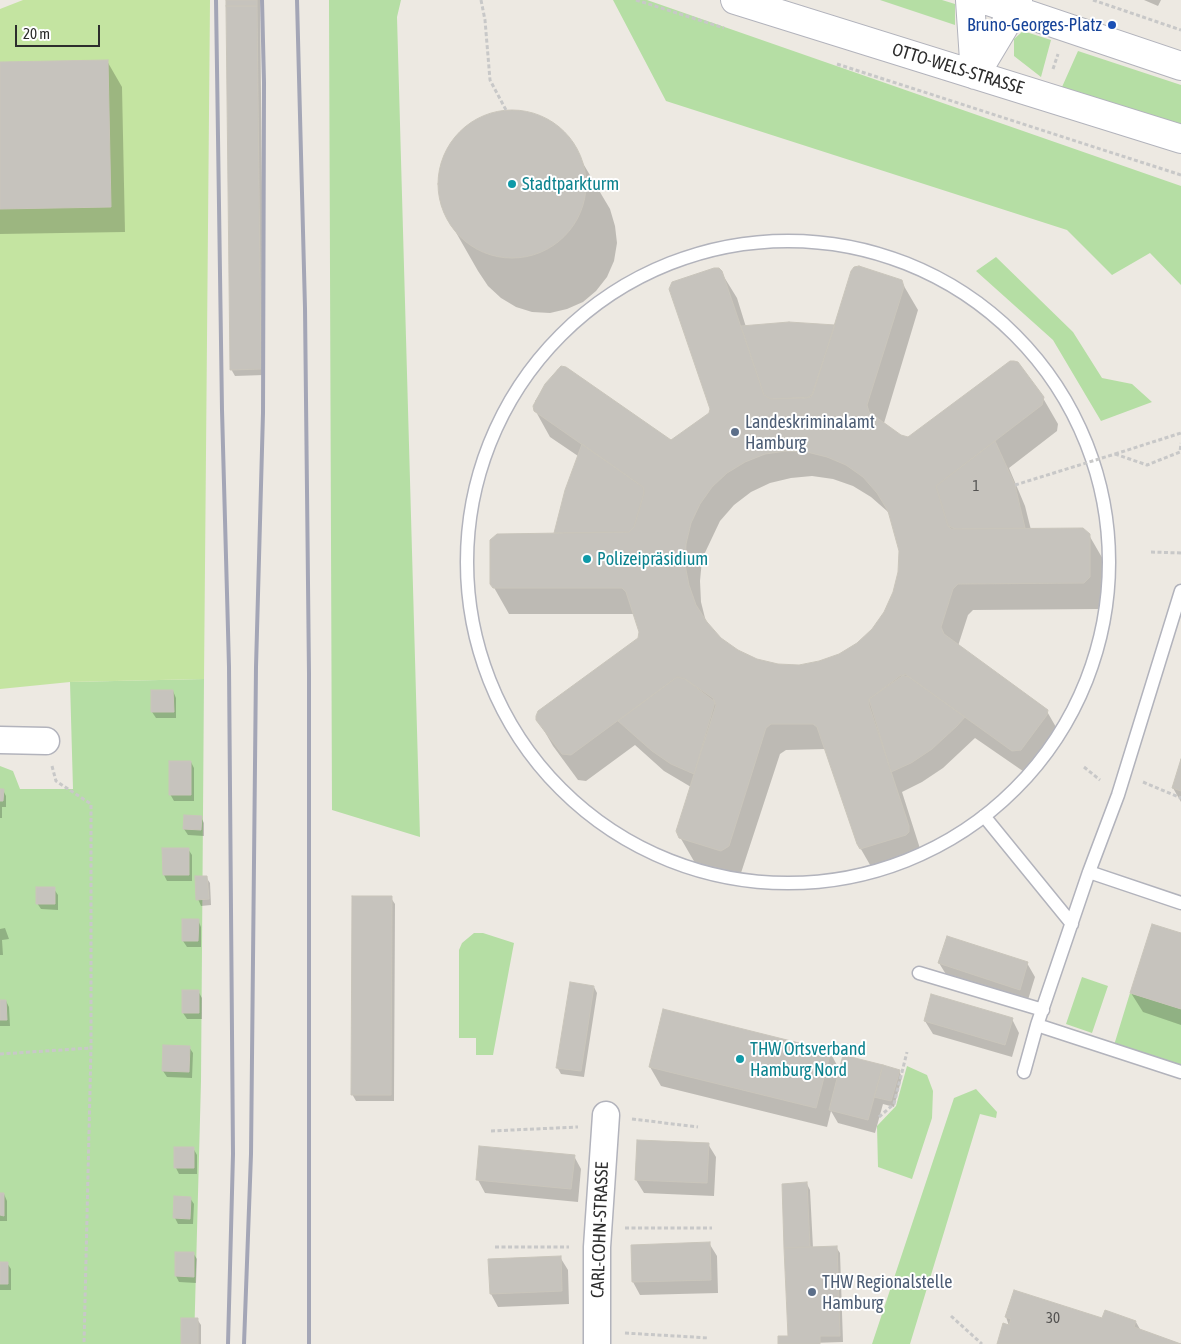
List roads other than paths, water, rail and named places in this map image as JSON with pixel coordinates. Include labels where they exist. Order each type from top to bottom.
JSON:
[{"type":"main road","name":"OTTO-WELS-STRASSE","points":[[735,0],[1181,140]]},
{"type":"main road","points":[[970,0],[975,75]]},
{"type":"main road","points":[[985,0],[1016,5],[1181,66]]},
{"type":"main road","points":[[975,75],[1016,5]]},
{"type":"street","points":[[0,740],[46,741]]},
{"type":"street","name":"CARL-COHN-STRASSE","points":[[597,1338],[598,1237],[605,1122]]},
{"type":"lane","points":[[771,241],[804,241],[839,245],[901,261],[960,290],[1008,328],[1048,374],[1079,426],[1099,485],[1108,546],[1108,582],[1104,614],[1090,668],[1065,722],[1032,770],[984,816],[932,848],[880,869],[821,881],[761,882],[698,870],[638,846],[589,814],[561,789],[535,760],[515,731],[498,699],[484,665],[475,633],[467,573],[471,513],[484,459],[511,401],[528,374],[549,347],[598,303],[652,271],[711,250],[771,241]]},
{"type":"lane","points":[[1024,1072],[1037,1024],[1124,774],[1181,591]]},
{"type":"lane","points":[[984,816],[1072,924]]},
{"type":"lane","points":[[1089,872],[1181,903]]},
{"type":"lane","points":[[919,973],[1043,1010]]},
{"type":"lane","points":[[1037,1024],[1181,1072]]},
{"type":"railway","points":[[216,0],[222,410],[229,667],[233,1154],[228,1344]]},
{"type":"railway","points":[[244,1344],[251,1154],[256,667],[263,413],[264,82],[262,0]]},
{"type":"railway","points":[[297,0],[305,308],[309,674],[309,1344]]},
{"type":"place","name":"Bruno-Georges-Platz","points":[[1112,25]]},
{"type":"place","name":"Stadtparkturm","points":[[512,184]]},
{"type":"place","name":"Landeskriminalamt Hamburg","points":[[735,432]]},
{"type":"place","name":"Polizeipräsidium","points":[[587,559]]},
{"type":"place","name":"THW Ortsverband Hamburg Nord","points":[[740,1059]]},
{"type":"place","name":"THW Regionalstelle Hamburg","points":[[812,1292]]}]
